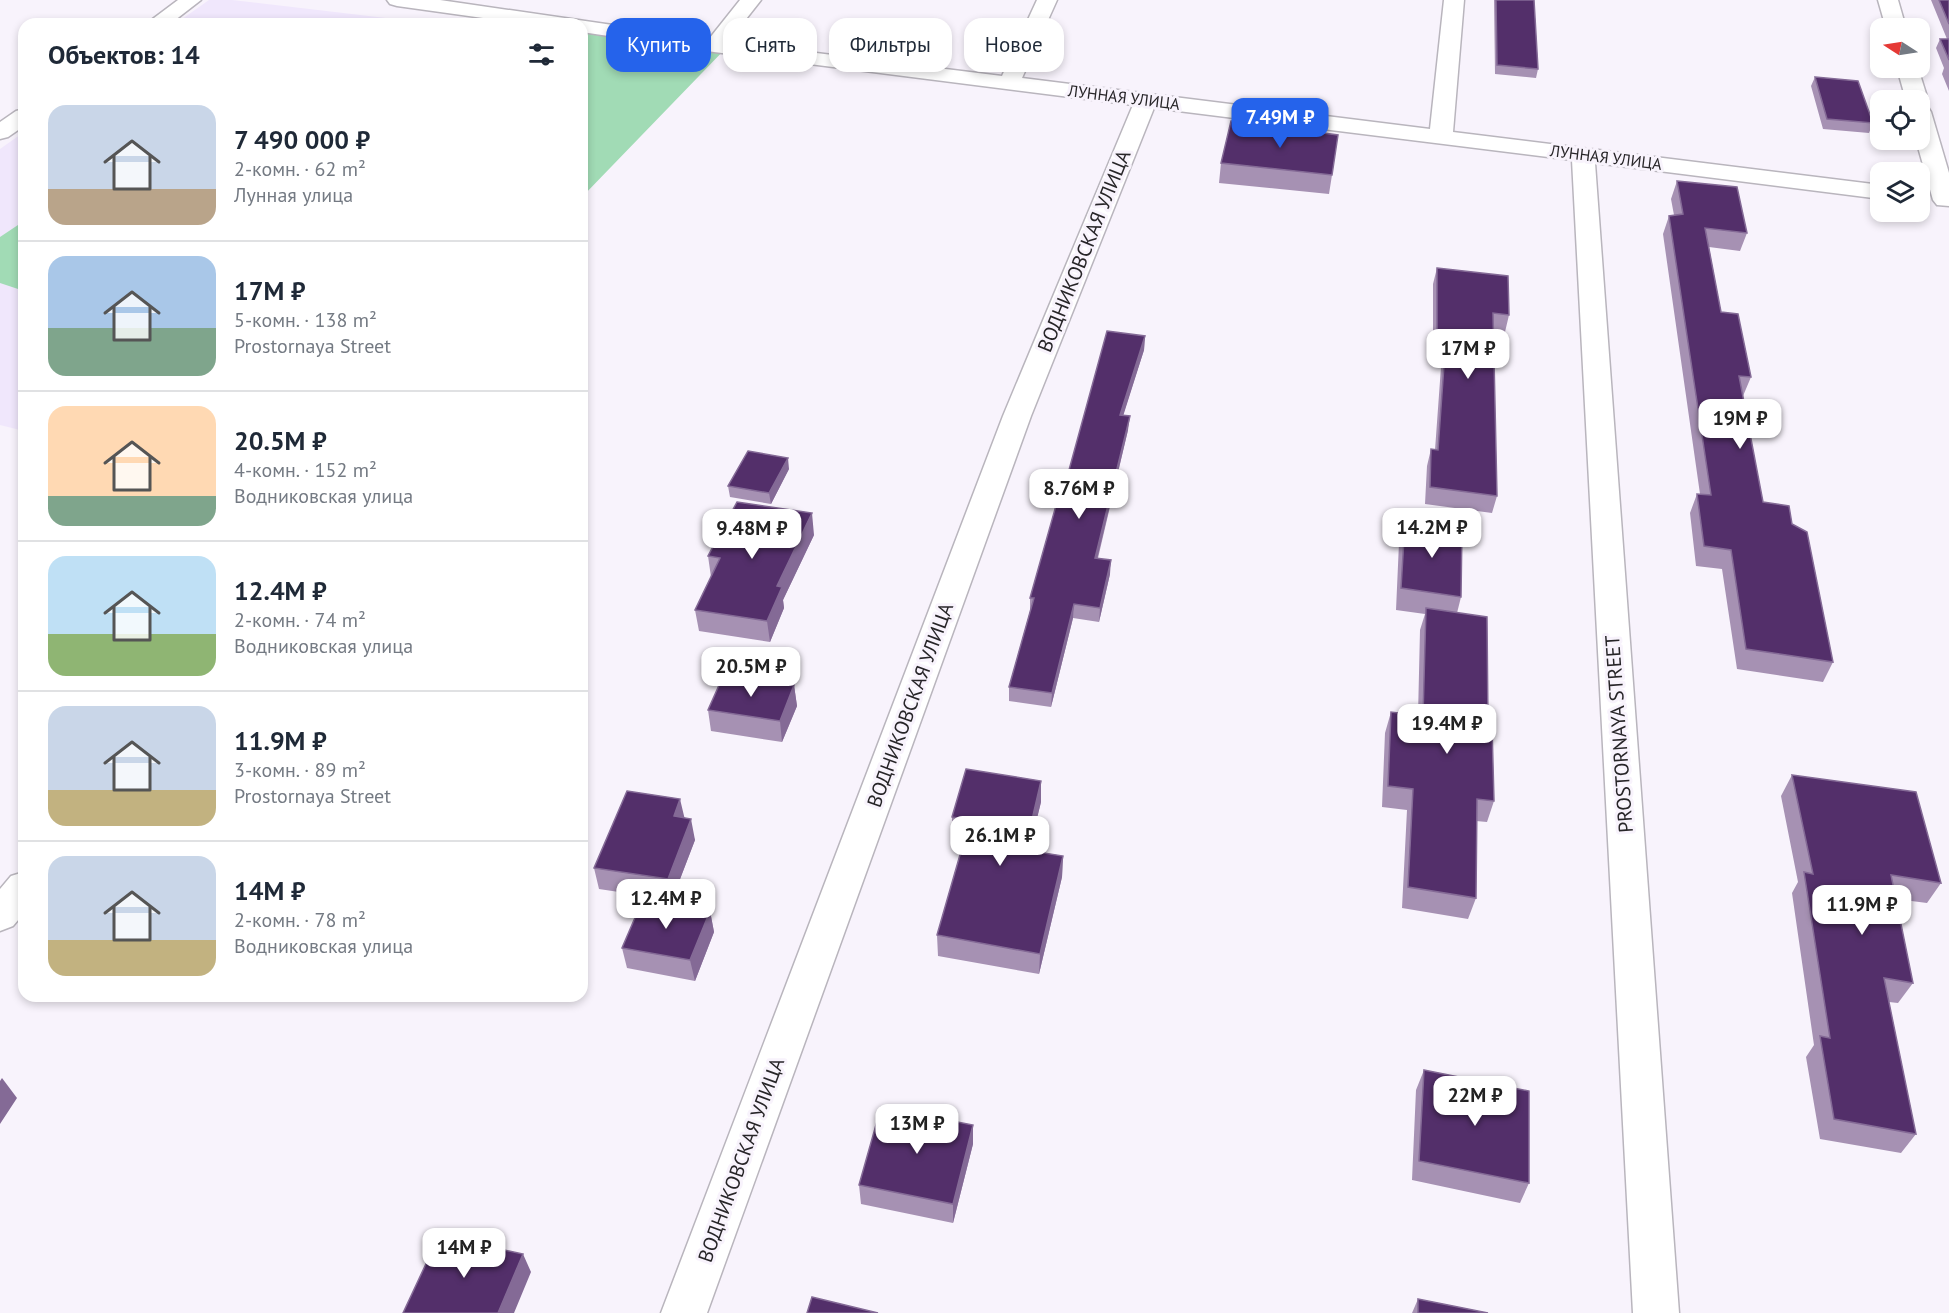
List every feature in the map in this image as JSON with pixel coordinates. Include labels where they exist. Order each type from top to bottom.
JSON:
[{"type":"street","points":[[165,18],[191,0]]},
{"type":"street","points":[[397,0],[495,6],[545,18]]},
{"type":"street","points":[[714,46],[751,0]]},
{"type":"street","points":[[1009,84],[1047,0]]},
{"type":"street","points":[[1441,135],[1454,0]]},
{"type":"street","points":[[1888,0],[1893,18]]},
{"type":"street","name":"ЛУННАЯ УЛИЦА","points":[[588,27],[714,46],[1009,84],[1441,135],[1870,191]]},
{"type":"street","name":"ВОДНИКОВСКАЯ УЛИЦА","points":[[684,1313],[1017,416],[1146,100]]},
{"type":"street","points":[[0,132],[18,120]]},
{"type":"street","points":[[1930,145],[1947,201],[1930,198]]},
{"type":"street","name":"PROSTORNAYA STREET","points":[[1582,154],[1656,1313]]},
{"type":"street","points":[[0,915],[18,894]]},
{"type":"shaded area","points":[[209,0],[232,0],[386,18],[184,18]]},
{"type":"shaded area","points":[[18,136],[18,430],[0,425],[0,149]]},
{"type":"green space","points":[[588,28],[606,30],[606,72],[703,72],[588,191]]},
{"type":"green space","points":[[711,43],[723,44],[723,51],[711,64]]},
{"type":"green space","points":[[18,225],[18,289],[0,283],[0,237]]},
{"type":"building","points":[[1496,0],[1534,0],[1538,69],[1497,65]]},
{"type":"building","points":[[1939,0],[1949,0],[1949,24]]},
{"type":"building","points":[[1940,39],[1949,39],[1949,60]]},
{"type":"building","points":[[1815,77],[1858,81],[1870,115],[1870,123],[1827,119]]},
{"type":"building","points":[[1231,121],[1338,135],[1332,175],[1221,163]]},
{"type":"building","points":[[1677,181],[1737,187],[1747,233],[1705,228],[1721,312],[1738,314],[1751,377],[1739,376],[1763,502],[1789,506],[1792,524],[1807,532],[1833,662],[1746,649],[1731,550],[1704,546],[1697,494],[1711,495],[1669,216],[1683,214]]},
{"type":"building","points":[[1437,268],[1508,276],[1509,315],[1493,313],[1497,496],[1430,487],[1431,449],[1438,450],[1445,351],[1437,350]]},
{"type":"building","points":[[1107,331],[1145,336],[1120,415],[1130,416],[1095,558],[1111,560],[1100,608],[1074,604],[1052,693],[1009,687],[1034,598],[1030,598],[1057,502],[1060,503]]},
{"type":"building","points":[[748,451],[788,458],[769,493],[728,486]]},
{"type":"building","points":[[737,502],[812,513],[777,586],[782,587],[767,621],[695,610],[720,558],[708,556]]},
{"type":"building","points":[[1405,522],[1462,529],[1461,597],[1401,588]]},
{"type":"building","points":[[1426,608],[1487,617],[1488,726],[1492,726],[1494,801],[1477,799],[1476,898],[1408,887],[1413,789],[1388,786],[1391,712],[1423,716]]},
{"type":"building","points":[[724,674],[794,685],[780,721],[708,710]]},
{"type":"building","points":[[966,769],[1041,781],[1025,850],[1063,856],[1040,954],[937,935],[970,820],[952,817]]},
{"type":"building","points":[[1792,775],[1916,792],[1941,883],[1891,875],[1913,983],[1884,978],[1916,1134],[1834,1119],[1820,1036],[1830,1038],[1804,872],[1813,874]]},
{"type":"building","points":[[627,791],[680,799],[674,816],[691,819],[668,879],[594,868]]},
{"type":"building","points":[[643,899],[710,911],[690,960],[622,948]]},
{"type":"building","points":[[1424,1070],[1529,1091],[1529,1183],[1419,1161]]},
{"type":"building","points":[[881,1107],[973,1125],[953,1204],[859,1185]]},
{"type":"building","points":[[439,1236],[523,1254],[498,1313],[403,1313]]},
{"type":"building","points":[[812,1297],[878,1313],[807,1313]]},
{"type":"building","points":[[1418,1299],[1488,1313],[1418,1313]]}]
